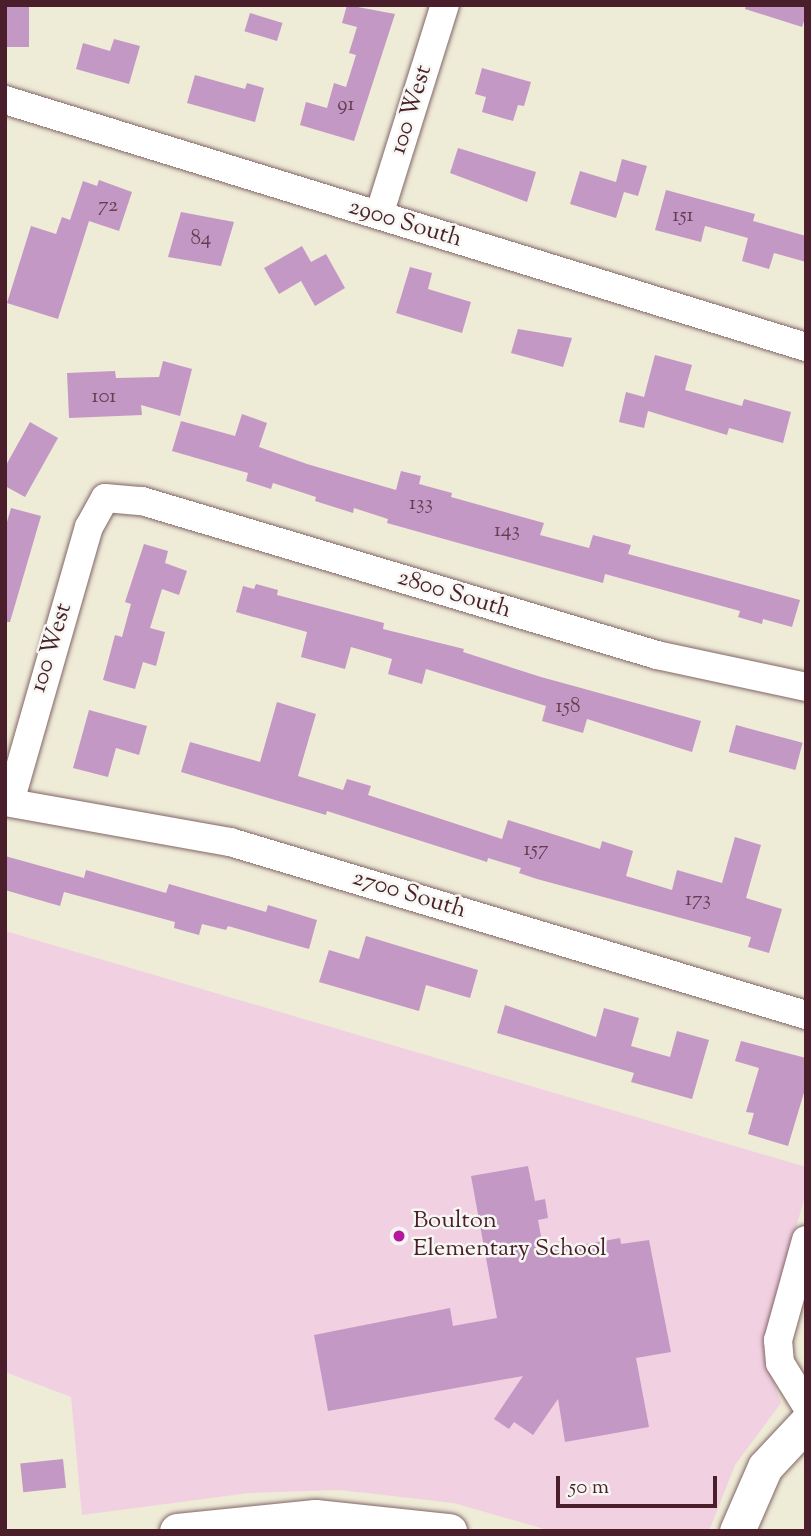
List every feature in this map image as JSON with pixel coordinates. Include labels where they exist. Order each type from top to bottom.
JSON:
[{"type":"main road","points":[[737,1531],[765,1467],[806,1423]]},
{"type":"main road","points":[[177,1531],[286,1518],[449,1531]]},
{"type":"street","name":"100 West","points":[[379,215],[445,5]]},
{"type":"street","name":"2900 South","points":[[5,100],[806,347]]},
{"type":"street","name":"100 West","points":[[8,802],[89,527],[105,498]]},
{"type":"street","name":"2800 South","points":[[105,498],[142,501],[657,656],[806,687]]},
{"type":"street","name":"2700 South","points":[[8,802],[230,842],[806,1015]]},
{"type":"street","points":[[806,1240],[781,1326],[778,1352],[786,1376],[806,1405]]},
{"type":"shaded area","name":"Boulton Elementary School","points":[[5,931],[806,1167],[806,1192],[764,1342],[769,1370],[781,1403],[735,1465],[709,1531],[551,1531],[454,1503],[340,1490],[249,1493],[82,1515],[71,1397],[5,1372]]},
{"type":"building","points":[[5,5],[29,5],[29,47],[5,47]]},
{"type":"building","points":[[347,5],[395,14],[354,141],[300,125],[306,102],[327,108],[334,83],[346,87],[356,55],[349,53],[357,27],[342,23]]},
{"type":"building","points":[[746,5],[806,5],[806,16],[802,27],[745,9]]},
{"type":"building","points":[[250,13],[283,23],[277,41],[244,31]]},
{"type":"building","points":[[114,39],[140,46],[129,84],[76,69],[83,43],[110,51]]},
{"type":"building","points":[[482,68],[531,82],[524,106],[518,105],[513,121],[482,112],[486,97],[475,94]]},
{"type":"building","points":[[195,75],[245,89],[247,83],[264,88],[255,122],[187,103]]},
{"type":"building","points":[[458,148],[536,172],[527,202],[450,173]]},
{"type":"building","points":[[622,159],[647,166],[638,196],[624,192],[616,218],[570,204],[580,171],[616,182]]},
{"type":"building","points":[[99,180],[132,192],[119,231],[89,221],[58,319],[7,303],[31,226],[56,234],[62,217],[70,220],[83,181],[97,186]]},
{"type":"building","points":[[666,190],[755,214],[753,221],[806,236],[806,262],[774,253],[769,269],[742,261],[748,238],[705,226],[701,242],[655,230]]},
{"type":"building","points":[[181,212],[234,222],[221,266],[168,257]]},
{"type":"building","points":[[302,246],[311,262],[326,254],[345,288],[315,306],[301,281],[279,294],[264,268]]},
{"type":"building","points":[[410,267],[432,273],[428,289],[471,302],[462,333],[396,313]]},
{"type":"building","points":[[518,329],[572,338],[563,367],[511,353]]},
{"type":"building","points":[[655,355],[692,365],[685,390],[742,406],[744,399],[791,412],[783,443],[729,428],[727,435],[648,411],[644,428],[619,422],[626,392],[644,397]]},
{"type":"building","points":[[163,361],[192,369],[180,416],[141,405],[142,415],[69,418],[67,373],[115,371],[116,378],[159,377]]},
{"type":"building","points":[[242,414],[267,423],[259,447],[307,464],[396,490],[401,471],[421,476],[419,484],[452,493],[451,497],[544,523],[540,535],[589,548],[593,535],[631,545],[628,554],[800,600],[792,627],[763,619],[762,624],[738,617],[740,611],[605,574],[603,583],[387,523],[388,519],[354,508],[353,513],[315,501],[316,497],[273,483],[271,489],[246,481],[248,473],[172,451],[181,421],[235,436]]},
{"type":"building","points":[[30,422],[58,438],[25,497],[5,486],[5,467]]},
{"type":"building","points":[[11,508],[41,516],[10,622],[5,622],[5,529]]},
{"type":"building","points":[[144,544],[168,551],[165,563],[187,571],[179,595],[162,589],[150,628],[165,632],[156,666],[143,662],[135,689],[103,680],[115,635],[122,637],[131,604],[125,602]]},
{"type":"building","points":[[256,584],[278,590],[277,595],[384,623],[383,629],[464,649],[463,652],[541,677],[701,721],[692,752],[587,719],[583,733],[542,721],[546,706],[426,669],[422,684],[388,674],[392,659],[351,647],[345,669],[301,657],[307,632],[236,612],[243,586],[254,589]]},
{"type":"building","points":[[277,702],[316,714],[298,776],[343,790],[347,779],[371,786],[368,795],[502,839],[508,820],[600,849],[602,841],[633,851],[626,876],[672,890],[677,870],[722,883],[735,837],[761,845],[746,898],[782,909],[769,953],[748,947],[751,937],[537,879],[519,873],[521,868],[488,858],[487,862],[327,811],[326,815],[181,772],[190,742],[260,762]]},
{"type":"building","points":[[89,710],[147,726],[139,755],[116,748],[108,777],[73,768]]},
{"type":"building","points":[[736,725],[803,743],[795,770],[729,752]]},
{"type":"building","points":[[5,856],[84,878],[86,870],[166,893],[169,884],[266,912],[268,905],[317,920],[309,949],[228,926],[226,930],[202,924],[199,935],[174,928],[175,922],[64,892],[60,906],[5,890]]},
{"type":"building","points":[[366,936],[478,970],[470,998],[426,985],[419,1011],[319,982],[329,950],[359,959]]},
{"type":"building","points":[[505,1005],[596,1037],[604,1008],[639,1018],[631,1046],[670,1057],[677,1031],[709,1040],[692,1099],[631,1082],[634,1073],[497,1033]]},
{"type":"building","points":[[741,1041],[806,1058],[806,1086],[788,1146],[748,1134],[754,1113],[746,1112],[759,1068],[735,1061]]},
{"type":"building","name":"Boulton Elementary School","points":[[528,1166],[535,1201],[545,1199],[548,1218],[538,1220],[544,1252],[620,1238],[621,1244],[649,1240],[671,1352],[636,1358],[649,1427],[565,1442],[558,1399],[533,1435],[514,1422],[509,1429],[494,1419],[523,1376],[328,1411],[314,1335],[450,1308],[453,1326],[497,1318],[471,1176]]},
{"type":"building","points":[[63,1459],[66,1488],[23,1492],[20,1463]]},
{"type":"place","name":"Boulton Elementary School","points":[[399,1236]]}]
